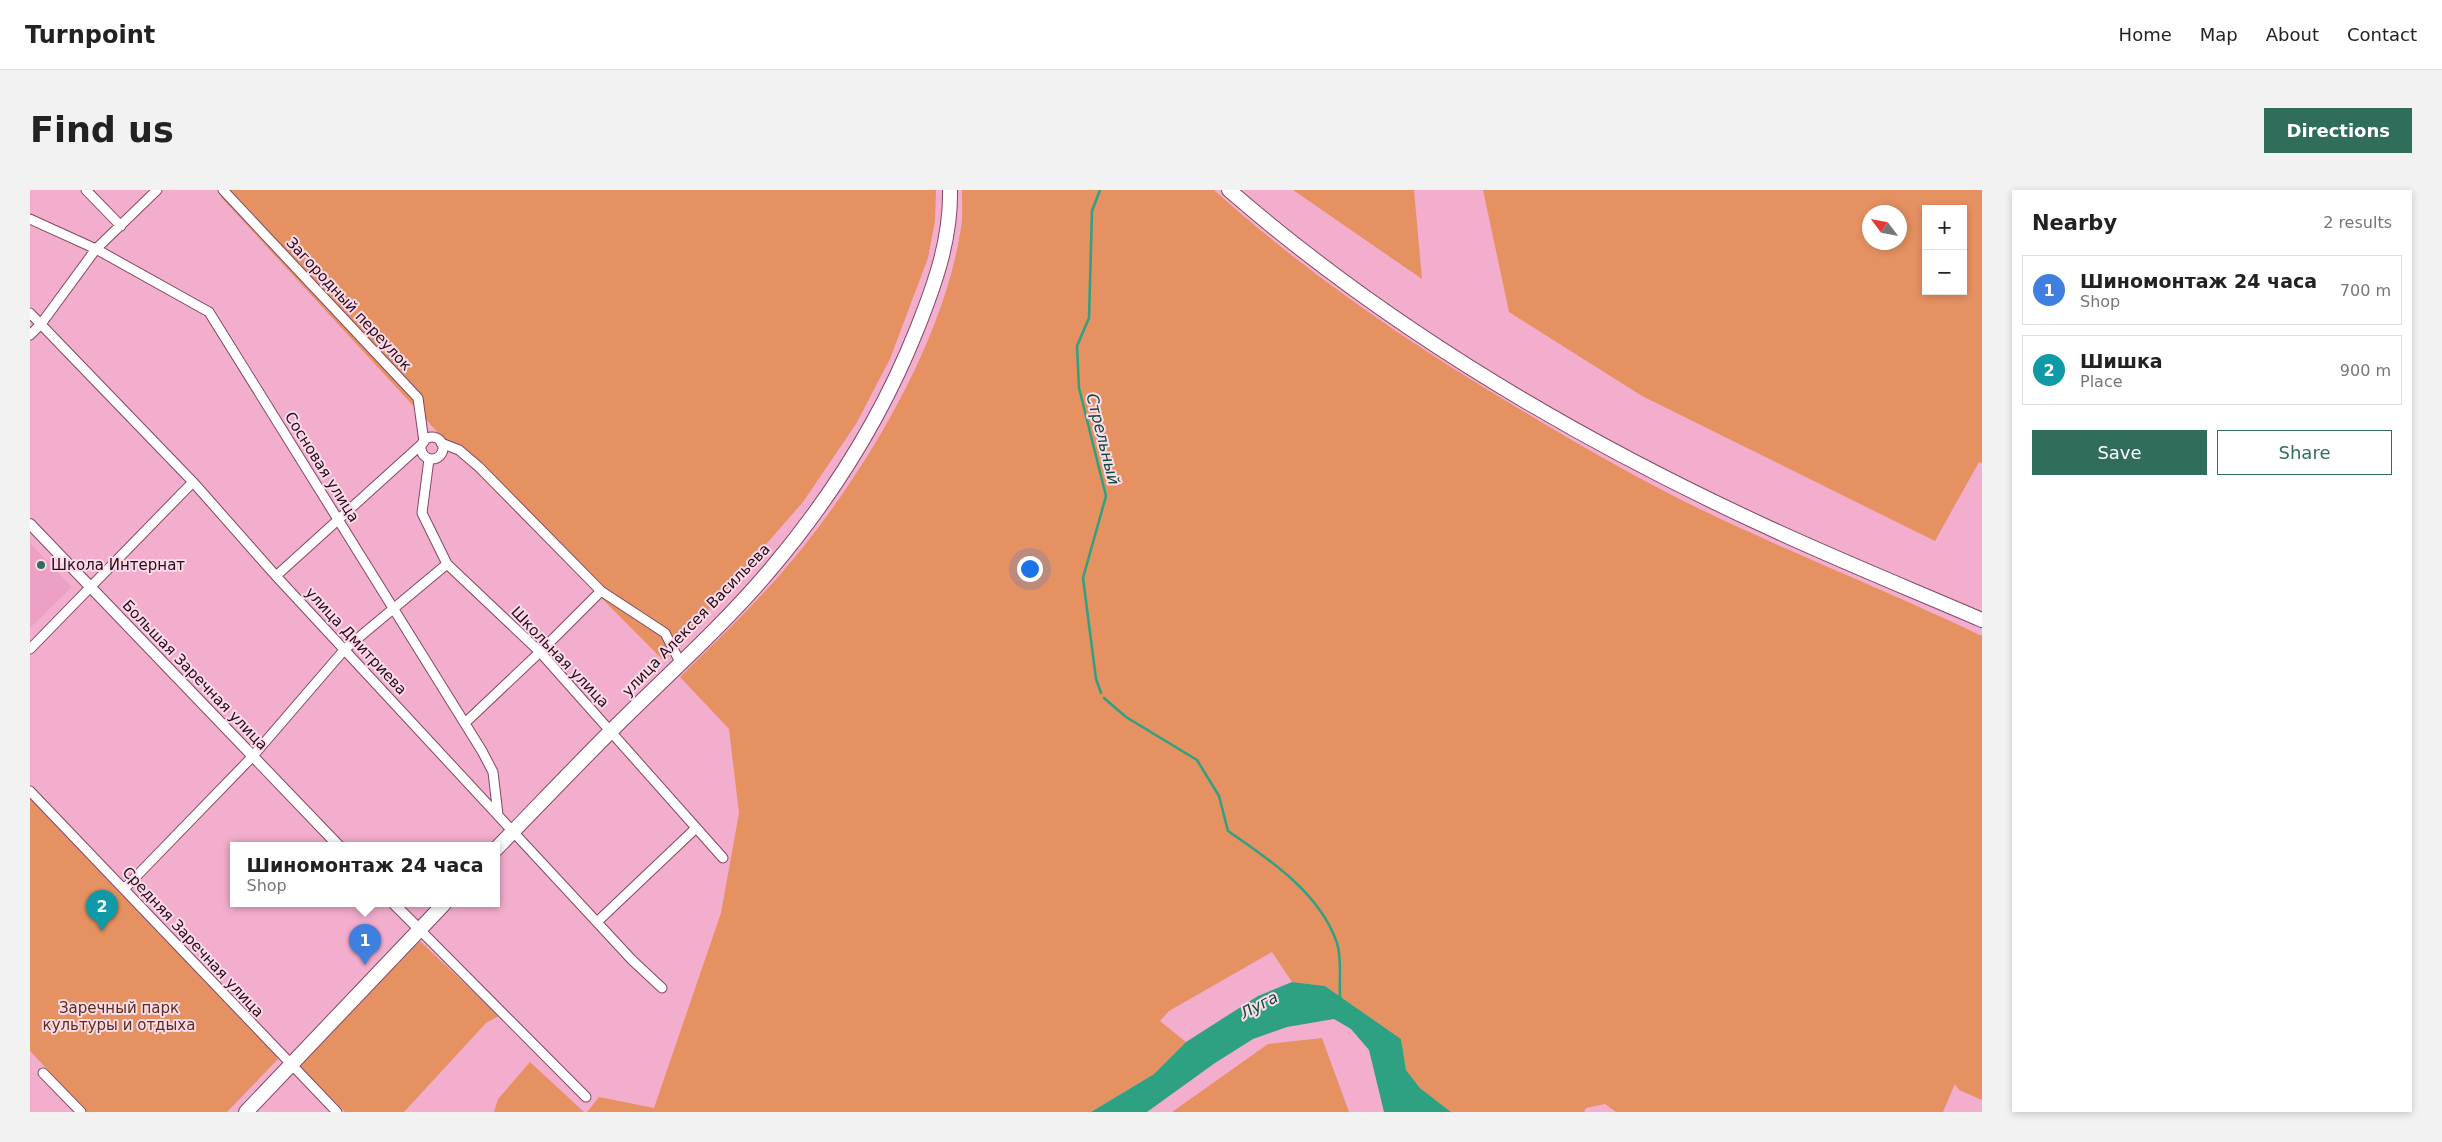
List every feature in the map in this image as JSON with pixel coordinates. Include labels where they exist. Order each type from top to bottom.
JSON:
[{"type":"main road","name":"улица Алексея Васильева","points":[[500,845],[611,730],[681,664],[769,570],[810,519],[837,481],[886,399],[907,354],[942,261],[949,224],[950,190]]},
{"type":"main road","points":[[1229,190],[1313,259],[1386,311],[1476,370],[1571,427],[1644,467],[1758,523],[1982,620]]},
{"type":"main road","points":[[246,1112],[441,907]]},
{"type":"street","points":[[86,190],[121,226]]},
{"type":"street","points":[[30,335],[41,324],[96,249],[157,190]]},
{"type":"street","name":"Загородный переулок","points":[[223,190],[418,398],[421,445]]},
{"type":"street","name":"Сосновая улица","points":[[30,219],[96,249],[209,312],[465,723],[493,772],[498,815]]},
{"type":"street","name":"улица Дмитриева","points":[[30,313],[193,482],[276,576],[598,922],[662,988]]},
{"type":"street","points":[[276,576],[337,518],[421,445],[433,438],[459,450],[479,467],[601,591],[665,633],[681,664]]},
{"type":"street","points":[[421,445],[422,452],[429,459],[439,456],[442,450],[441,443]]},
{"type":"street","name":"Школьная улица","points":[[429,459],[422,513],[427,527],[447,564],[540,652],[611,730],[722,858]]},
{"type":"street","points":[[30,649],[193,482]]},
{"type":"street","name":"Большая Заречная улица","points":[[30,524],[335,842]]},
{"type":"street","points":[[124,889],[252,757],[345,649],[447,564]]},
{"type":"street","points":[[465,723],[601,591]]},
{"type":"street","name":"Средняя Заречная улица","points":[[30,791],[337,1112]]},
{"type":"street","points":[[598,922],[695,829]]},
{"type":"street","points":[[397,907],[586,1097]]},
{"type":"street","points":[[43,1073],[82,1112]]},
{"type":"shaded area","name":"Школа Интернат","points":[[30,543],[72,587],[30,628]]},
{"type":"green space","points":[[220,190],[936,190],[935,221],[928,258],[890,359],[856,424],[803,502],[664,661],[454,450],[221,197]]},
{"type":"green space","points":[[962,190],[1214,190],[1319,277],[1393,329],[1469,378],[1580,445],[1704,511],[1982,636],[1982,1100],[1959,1090],[1955,1084],[1943,1112],[1616,1112],[1605,1104],[1586,1108],[1584,1112],[1451,1112],[1420,1088],[1406,1070],[1401,1039],[1325,986],[1292,982],[1272,952],[1169,1011],[1160,1021],[1186,1042],[1154,1074],[1091,1112],[587,1112],[599,1097],[654,1108],[721,913],[739,813],[729,729],[680,677],[778,577],[808,541],[866,458],[916,367],[936,320],[951,273],[962,223]]},
{"type":"green space","points":[[1293,190],[1414,190],[1422,279]]},
{"type":"green space","points":[[1483,190],[1982,190],[1982,463],[1979,462],[1935,541],[1642,396],[1509,312]]},
{"type":"green space","name":"Заречный парк культуры и отдыха","points":[[30,795],[279,1058],[227,1112],[87,1112],[30,1051]]},
{"type":"green space","points":[[420,941],[499,1016],[486,1023],[404,1112],[345,1112],[300,1066]]},
{"type":"green space","points":[[1322,1038],[1349,1112],[1172,1112],[1268,1044]]},
{"type":"green space","points":[[530,1062],[584,1112],[494,1112],[498,1099]]},
{"type":"water","name":"Луга","points":[[1292,982],[1325,986],[1401,1039],[1406,1070],[1420,1088],[1451,1112],[1384,1112],[1369,1050],[1351,1029],[1334,1019],[1287,1027],[1253,1039],[1215,1063],[1147,1112],[1091,1112],[1154,1074],[1186,1042],[1258,996]]},
{"type":"waterway","name":"Стрельный","points":[[1100,190],[1092,211],[1089,318],[1077,346],[1079,388],[1106,496],[1083,578],[1096,679],[1101,693]]},
{"type":"waterway","name":"Стрельный","points":[[1104,698],[1126,717],[1197,760],[1219,796],[1228,831],[1260,853],[1292,879],[1319,908],[1329,925],[1339,949],[1340,997]]},
{"type":"place","name":"Школа Интернат","points":[[41,565]]},
{"type":"place","name":"Шишка","points":[[102,931]]},
{"type":"place","name":"Шиномонтаж 24 часа","points":[[365,965]]}]
